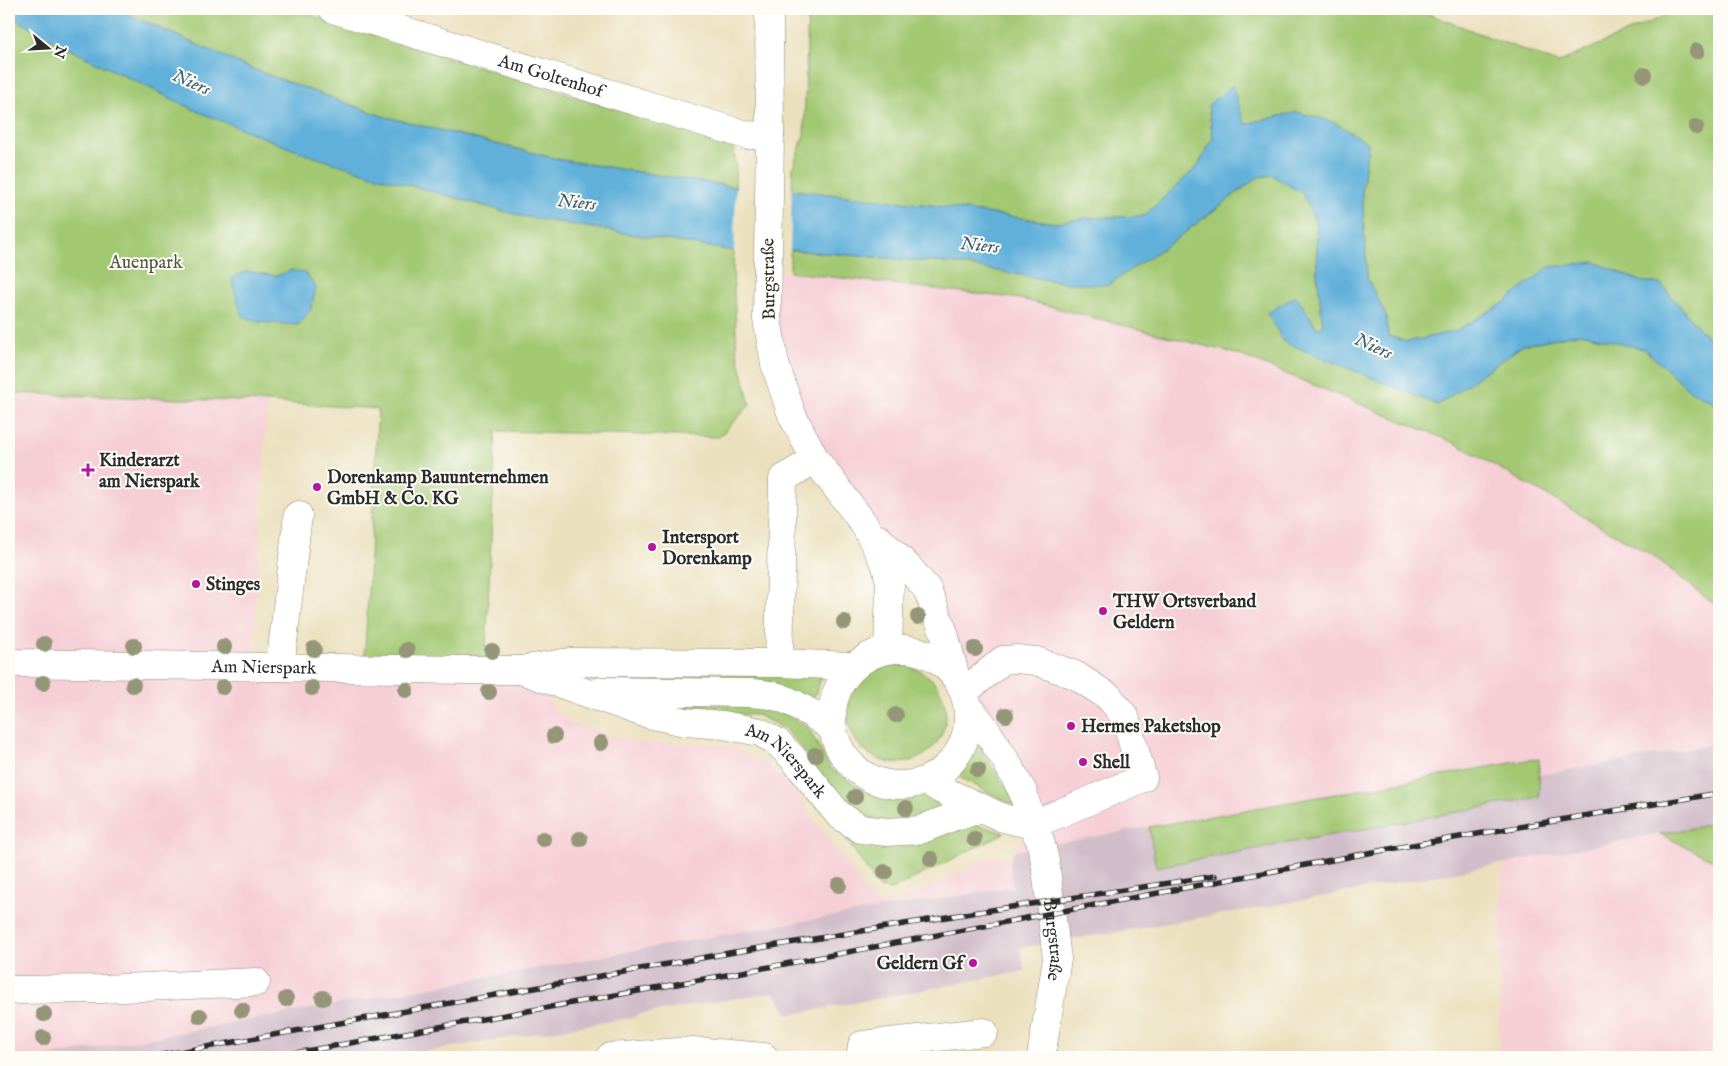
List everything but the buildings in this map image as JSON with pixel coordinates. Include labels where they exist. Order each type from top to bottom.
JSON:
[{"type":"street","name":"Am Goltenhof","points":[[333,9],[746,135],[770,136]]},
{"type":"street","name":"Burgstraße","points":[[769,9],[770,136],[767,319],[775,364],[792,415],[815,459],[864,524],[908,567],[927,589],[944,633],[962,692],[968,729],[960,750],[946,768],[927,781],[907,786],[893,786],[867,778],[850,765],[838,748],[832,728],[832,706],[840,684],[853,666],[869,656],[888,650],[907,649],[926,654],[943,663],[962,692],[1006,761],[1023,792],[1032,825],[1040,840],[1045,861],[1057,959],[1041,1057]]},
{"type":"street","points":[[779,663],[783,479],[815,459]]},
{"type":"street","points":[[280,666],[298,515]]},
{"type":"street","name":"Burgstraße","points":[[864,524],[885,563],[890,582],[888,650]]},
{"type":"street","points":[[927,781],[940,789],[1003,818],[1032,825],[1143,778],[1125,717],[1110,697],[1075,675],[1036,661],[1003,660],[962,692]]},
{"type":"street","name":"Am Nierspark","points":[[9,663],[520,670],[568,662],[779,663],[853,666]]},
{"type":"street","name":"Am Nierspark","points":[[520,670],[644,713],[685,722],[723,724],[760,732],[777,742],[792,757],[839,815],[861,828],[887,832],[920,830],[982,808]]},
{"type":"street","name":"Am Nierspark","points":[[575,690],[751,693],[775,696],[793,703],[832,728]]},
{"type":"street","points":[[9,990],[101,989],[256,982]]},
{"type":"street","points":[[860,1057],[862,1045],[984,1032]]},
{"type":"street","points":[[610,1057],[693,1051],[764,1057]]},
{"type":"shaded area","points":[[767,271],[790,272],[1021,299],[1240,355],[1455,443],[1655,557],[1719,608],[1719,744],[1539,775],[1538,758],[1014,851],[1032,825],[944,633],[792,415]]},
{"type":"shaded area","points":[[9,393],[267,402],[253,666],[538,681],[555,711],[572,723],[637,742],[718,744],[736,749],[769,765],[790,786],[875,903],[886,904],[907,897],[995,855],[1004,857],[1010,862],[1013,887],[761,928],[45,1057],[9,1057]]},
{"type":"shaded area","points":[[1719,744],[1719,823],[1271,906],[1020,948],[1025,971],[788,1015],[774,992],[636,1015],[636,1017],[391,1057],[45,1057],[761,928],[1013,887],[1010,862],[1014,851],[1149,827],[1156,867],[1539,797],[1539,775]]},
{"type":"shaded area","points":[[1660,834],[1719,863],[1719,1057],[1499,1057],[1503,862]]},
{"type":"green space","points":[[116,9],[291,9],[733,145],[736,166],[735,187],[562,160],[382,116],[255,70]]},
{"type":"green space","points":[[808,9],[1415,9],[1558,63],[1679,9],[1719,9],[1719,341],[1705,335],[1661,284],[1640,281],[1595,262],[1505,302],[1456,331],[1407,342],[1388,336],[1386,315],[1367,278],[1362,193],[1368,143],[1297,112],[1245,124],[1208,106],[1213,138],[1197,167],[1144,216],[1084,218],[1056,223],[930,205],[792,190],[793,167],[804,135]]},
{"type":"green space","name":"Auenpark","points":[[9,15],[65,47],[199,112],[373,175],[521,216],[734,251],[733,270],[737,351],[750,405],[719,437],[496,431],[485,670],[364,668],[378,409],[267,402],[9,393]]},
{"type":"green space","points":[[1272,175],[1303,194],[1317,225],[1317,273],[1323,326],[1318,329],[1296,296],[1268,313],[1437,405],[1523,345],[1581,333],[1644,349],[1692,392],[1719,404],[1719,608],[1655,557],[1455,443],[1240,355],[1021,299],[790,272],[790,250],[958,264],[1067,283],[1175,240],[1258,177]]},
{"type":"green space","points":[[887,665],[907,665],[916,668],[932,679],[943,695],[946,704],[946,724],[943,733],[932,749],[916,760],[907,763],[887,763],[870,755],[856,741],[848,724],[848,704],[856,687],[870,673]]},
{"type":"green space","points":[[600,674],[823,674],[814,696],[803,701],[604,681]]},
{"type":"green space","points":[[763,701],[807,726],[831,769],[868,793],[900,797],[926,790],[951,808],[905,824],[870,818],[838,799],[804,751],[784,728],[757,715],[678,712],[673,704]]},
{"type":"green space","points":[[976,742],[1015,801],[1013,805],[955,775]]},
{"type":"green space","points":[[1539,758],[1539,797],[1156,867],[1149,827]]},
{"type":"green space","points":[[1719,823],[1719,863],[1660,834]]},
{"type":"green space","points":[[975,824],[1004,833],[891,890],[879,888],[837,825],[883,848],[953,833]]},
{"type":"water","name":"Niers","points":[[9,9],[116,9],[255,70],[382,116],[562,160],[735,187],[792,190],[930,205],[1056,223],[1084,218],[1144,216],[1197,167],[1213,138],[1208,105],[1232,85],[1245,124],[1297,112],[1334,122],[1368,143],[1362,193],[1367,278],[1386,315],[1388,336],[1407,342],[1456,331],[1505,302],[1549,267],[1595,262],[1640,281],[1661,284],[1705,335],[1719,341],[1719,404],[1692,392],[1644,349],[1581,333],[1523,345],[1438,405],[1284,342],[1267,313],[1296,296],[1318,329],[1323,326],[1317,273],[1317,225],[1303,194],[1272,175],[1258,177],[1175,240],[1108,285],[1067,283],[958,264],[790,250],[734,251],[521,216],[305,154],[199,112],[65,47],[9,15]]},
{"type":"water","points":[[292,270],[305,273],[316,287],[311,309],[298,325],[258,322],[243,316],[232,278],[247,271],[276,276]]},
{"type":"pier","points":[[736,185],[792,187],[790,252],[734,253]]},
{"type":"railway","points":[[273,1057],[732,974],[1395,848],[1719,793]]},
{"type":"railway","points":[[151,1057],[729,953],[965,914],[1215,876]]},
{"type":"place","name":"Kinderarzt am Nierspark","points":[[88,470]]},
{"type":"place","name":"Dorenkamp Bauunternehmen GmbH & Co. KG","points":[[317,487]]},
{"type":"place","name":"Intersport Dorenkamp","points":[[652,547]]},
{"type":"place","name":"Stinges","points":[[196,584]]},
{"type":"place","name":"THW Ortsverband Geldern","points":[[1103,611]]},
{"type":"place","name":"Hermes Paketshop","points":[[1071,726]]},
{"type":"place","name":"Shell","points":[[1083,762]]},
{"type":"place","name":"Geldern Gf","points":[[973,963]]}]
